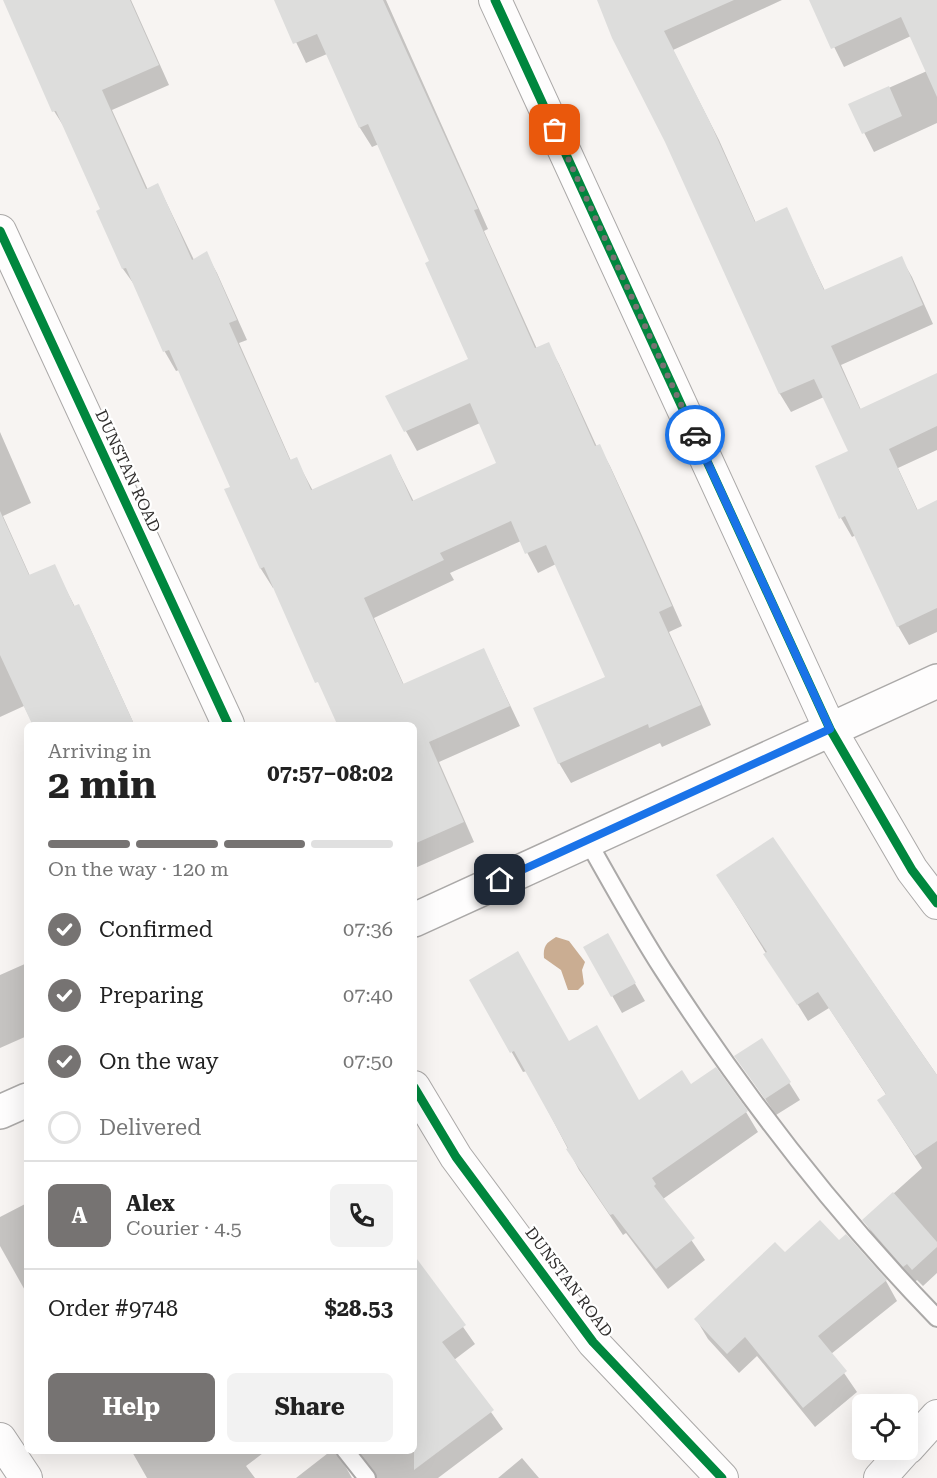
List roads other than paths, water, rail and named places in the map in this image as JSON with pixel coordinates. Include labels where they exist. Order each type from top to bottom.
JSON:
[{"type":"main road","points":[[417,919],[937,681]]},
{"type":"main road","points":[[0,1112],[24,1101]]},
{"type":"street","points":[[495,0],[830,729],[912,870],[937,903]]},
{"type":"street","name":"DUNSTAN ROAD","points":[[0,231],[227,722]]},
{"type":"street","name":"DUNSTAN ROAD","points":[[417,1092],[456,1157],[593,1342],[722,1478]]},
{"type":"street","points":[[918,1436],[937,1416]]},
{"type":"street","points":[[0,1439],[26,1478]]},
{"type":"street","points":[[880,1478],[896,1460]]},
{"type":"lane","points":[[587,840],[663,970],[780,1138],[889,1268],[937,1317]]},
{"type":"lane","points":[[348,1454],[368,1478]]}]
